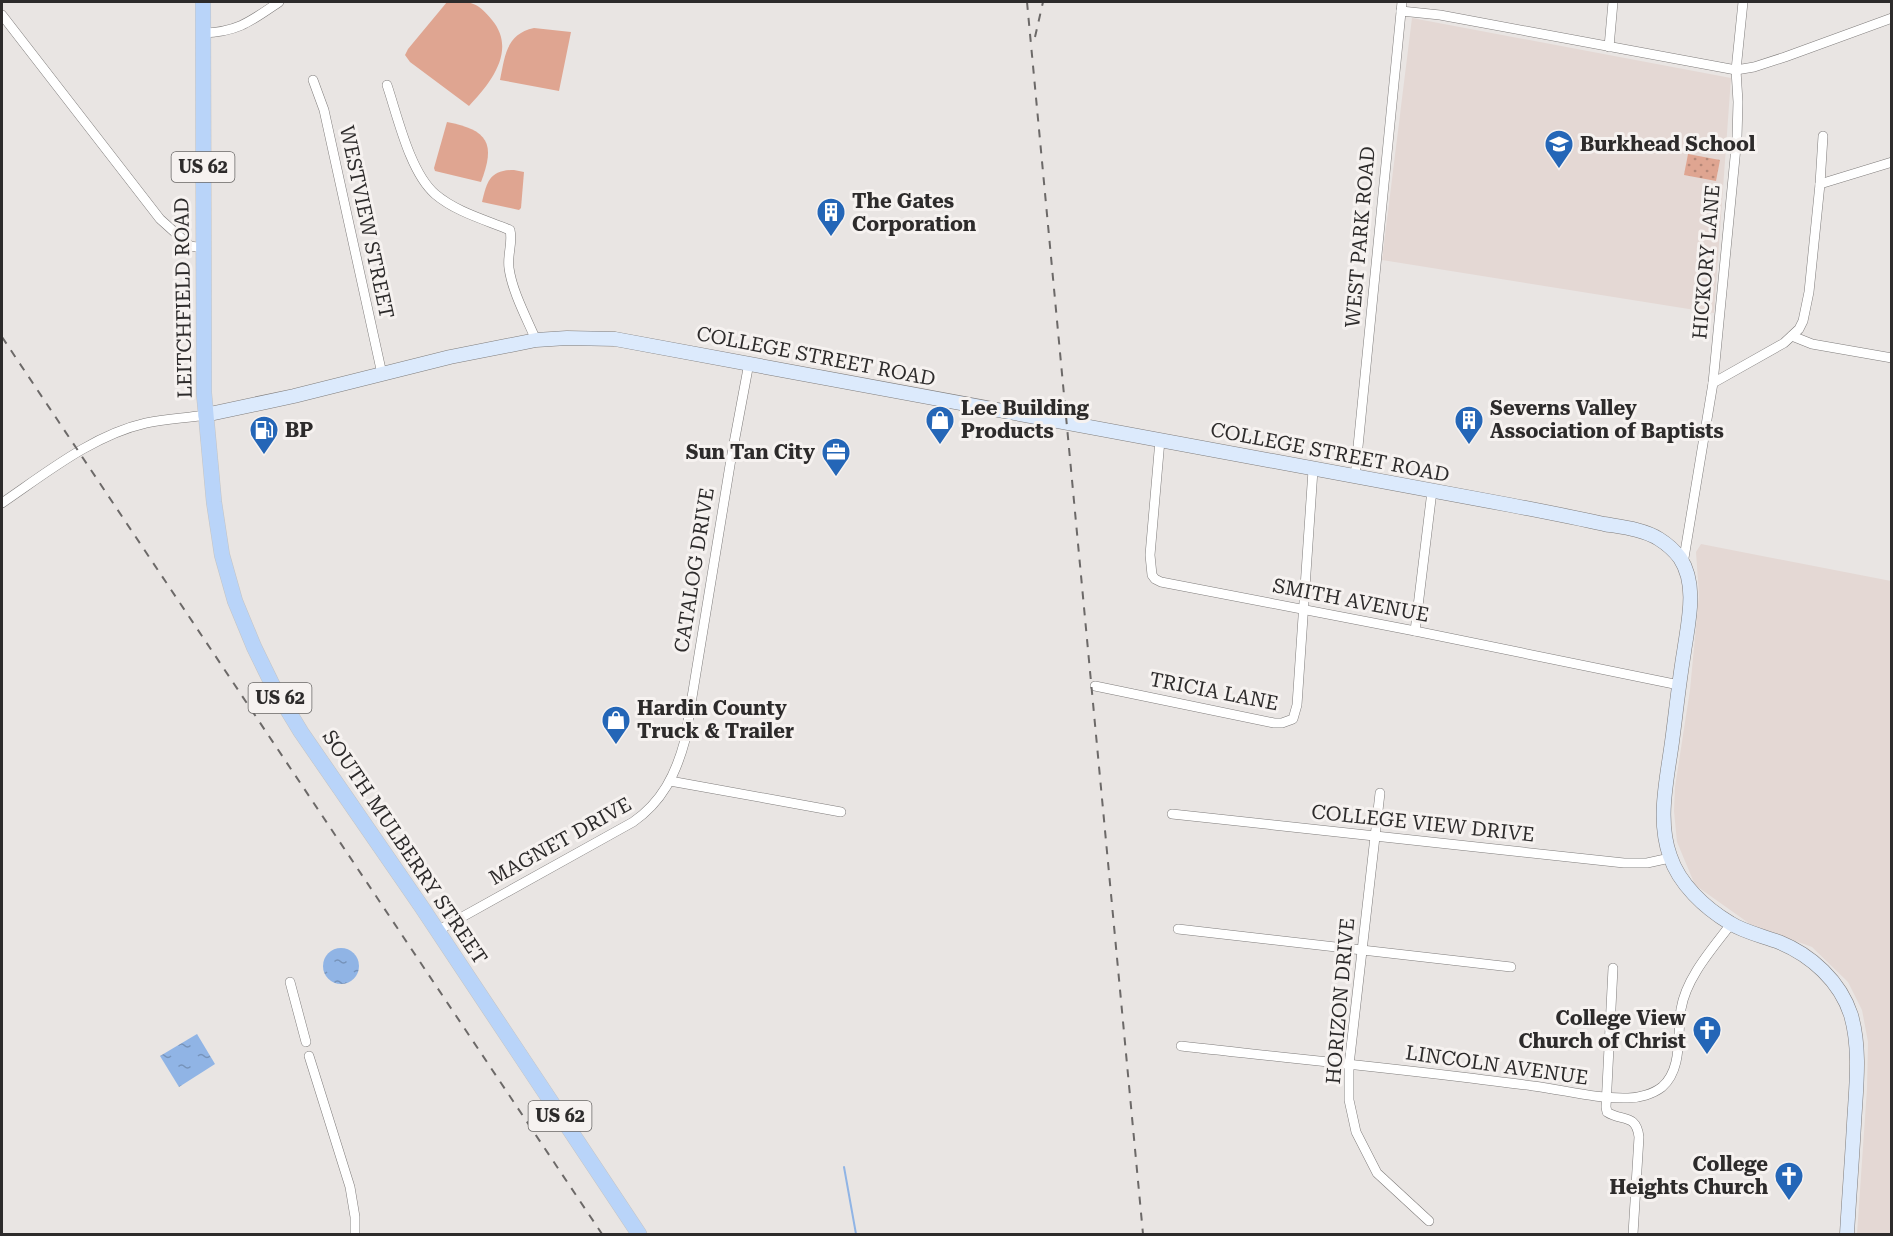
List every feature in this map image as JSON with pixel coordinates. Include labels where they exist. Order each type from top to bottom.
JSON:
[{"type":"main road","name":"LEITCHFIELD ROAD","points":[[202,2],[206,415]]},
{"type":"main road","name":"SOUTH MULBERRY STREET","points":[[206,415],[210,474],[222,555],[235,601],[273,686],[301,732],[451,951],[639,1234]]},
{"type":"street","points":[[203,33],[224,32],[242,26],[279,2]]},
{"type":"street","points":[[1609,47],[1613,2]]},
{"type":"street","name":"HICKORY LANE","points":[[1683,564],[1713,383],[1737,137],[1736,70],[1743,2]]},
{"type":"street","points":[[1402,6],[1736,70],[1785,57],[1892,18]]},
{"type":"street","name":"WEST PARK ROAD","points":[[1355,477],[1402,6]]},
{"type":"street","points":[[2,15],[160,219],[190,246],[203,248]]},
{"type":"street","name":"WESTVIEW STREET","points":[[313,80],[324,110],[382,374]]},
{"type":"street","points":[[387,85],[413,159],[429,188],[454,207],[510,230],[512,238],[509,268],[536,340]]},
{"type":"street","points":[[1713,383],[1784,343],[1803,321],[1820,184],[1823,136]]},
{"type":"street","points":[[1820,184],[1892,162]]},
{"type":"street","points":[[1792,336],[1812,344],[1892,358]]},
{"type":"street","name":"COLLEGE STREET ROAD","points":[[206,415],[294,396],[450,357],[536,340],[615,339],[1509,505],[1657,537],[1670,546],[1683,564],[1687,574],[1690,607],[1664,796],[1664,835],[1670,858],[1695,896],[1731,924],[1781,943],[1819,967],[1840,992],[1850,1012],[1857,1048],[1856,1101],[1847,1234]]},
{"type":"street","name":"CATALOG DRIVE","points":[[670,781],[685,741],[729,470],[749,363]]},
{"type":"street","points":[[2,503],[79,452],[121,431],[146,423],[206,415]]},
{"type":"street","name":"SMITH AVENUE","points":[[1160,440],[1150,569],[1155,579],[1161,582],[1679,685]]},
{"type":"street","name":"TRICIA LANE","points":[[1095,686],[1274,723],[1288,722],[1293,719],[1297,705],[1313,470]]},
{"type":"street","points":[[1414,631],[1431,491]]},
{"type":"street","points":[[670,781],[840,812]]},
{"type":"street","name":"MAGNET DRIVE","points":[[437,931],[633,822],[648,811],[670,781]]},
{"type":"street","name":"HORIZON DRIVE","points":[[1380,793],[1349,1065],[1349,1100],[1356,1132],[1377,1173],[1429,1221]]},
{"type":"street","name":"COLLEGE VIEW DRIVE","points":[[1172,814],[1631,864],[1670,858]]},
{"type":"street","name":"LINCOLN AVENUE","points":[[1181,1046],[1533,1086],[1607,1097],[1629,1099],[1644,1096],[1658,1090],[1669,1080],[1675,1064],[1685,993],[1694,976],[1731,924]]},
{"type":"street","points":[[1178,929],[1511,967]]},
{"type":"street","points":[[1613,968],[1607,1112],[1630,1119],[1635,1122],[1638,1129],[1633,1234]]},
{"type":"street","points":[[290,982],[306,1042]]},
{"type":"street","points":[[309,1056],[350,1187],[355,1216],[355,1234]]},
{"type":"shaded area","points":[[447,2],[467,2],[477,6],[492,20],[499,31],[502,43],[502,54],[493,77],[469,106],[410,62],[405,55]]},
{"type":"shaded area","name":"Burkhead School","points":[[1412,18],[1731,78],[1714,313],[1382,260]]},
{"type":"shaded area","points":[[534,28],[571,32],[559,91],[500,80],[508,47],[518,35]]},
{"type":"shaded area","points":[[447,122],[472,129],[485,140],[488,157],[481,182],[435,171]]},
{"type":"shaded area","points":[[1688,154],[1720,160],[1716,181],[1684,175]]},
{"type":"shaded area","points":[[514,170],[524,172],[519,210],[482,202],[491,178],[500,172]]},
{"type":"shaded area","points":[[1701,544],[1891,581],[1891,1234],[1857,1234],[1868,1042],[1862,1010],[1848,982],[1812,947],[1750,924],[1695,885],[1677,842],[1674,811],[1675,787],[1690,690],[1699,595],[1696,552]]},
{"type":"water","points":[[341,948],[353,954],[359,966],[353,978],[341,984],[329,978],[323,966],[329,954]]},
{"type":"water","points":[[197,1034],[215,1064],[179,1087],[160,1056]]},
{"type":"waterway","points":[[844,1167],[856,1234]]},
{"type":"railway","points":[[1027,2],[1143,1234]]},
{"type":"railway","points":[[1035,37],[1043,2]]},
{"type":"railway","points":[[2,337],[602,1234]]},
{"type":"place","name":"Burkhead School","points":[[1559,170]]},
{"type":"place","name":"The Gates Corporation","points":[[831,238]]},
{"type":"place","name":"Lee Building Products","points":[[940,446]]},
{"type":"place","name":"Severns Valley Association of Baptists","points":[[1469,446]]},
{"type":"place","name":"BP","points":[[264,456]]},
{"type":"place","name":"Sun Tan City","points":[[836,478]]},
{"type":"place","name":"Hardin County Truck & Trailer","points":[[616,746]]},
{"type":"place","name":"College View Church of Christ","points":[[1707,1056]]},
{"type":"place","name":"College Heights Church","points":[[1789,1202]]}]
